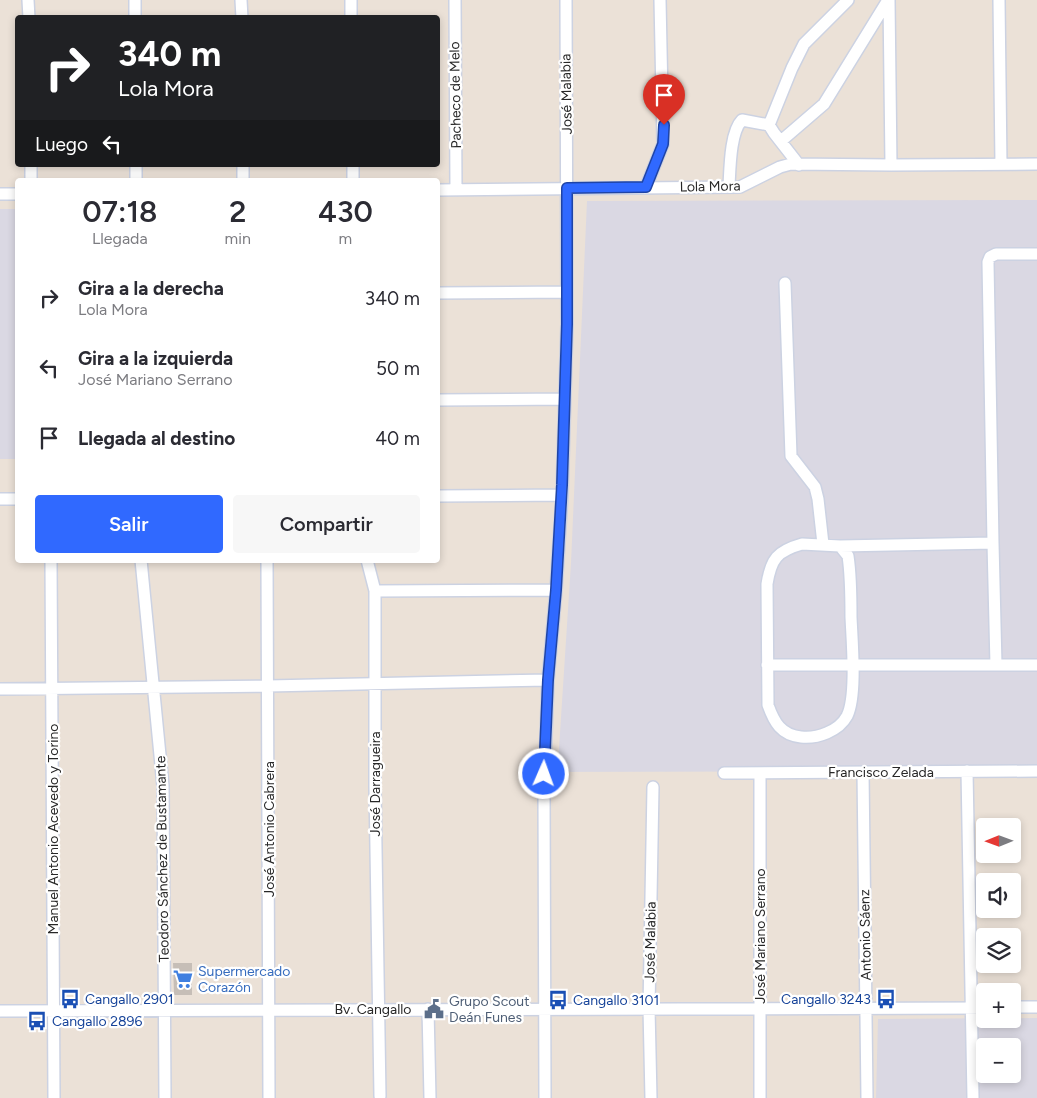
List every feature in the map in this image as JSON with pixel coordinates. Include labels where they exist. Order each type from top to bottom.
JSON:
[{"type":"street","points":[[28,0],[29,15]]},
{"type":"street","points":[[135,0],[135,15]]},
{"type":"street","points":[[242,0],[242,15]]},
{"type":"street","points":[[351,0],[351,15]]},
{"type":"street","name":"Pacheco de Melo","points":[[455,0],[456,190]]},
{"type":"street","name":"José Malabia","points":[[545,1098],[544,793],[548,680],[562,495],[565,399],[567,292],[566,0]]},
{"type":"street","points":[[646,187],[663,144],[660,0]]},
{"type":"street","points":[[770,125],[792,68],[804,44],[848,0]]},
{"type":"street","points":[[781,142],[824,104],[889,0]]},
{"type":"street","points":[[889,0],[891,165]]},
{"type":"street","points":[[999,0],[1001,164]]},
{"type":"street","points":[[729,186],[730,163],[737,125],[742,120],[770,125],[799,164]]},
{"type":"street","name":"Lola Mora","points":[[440,190],[740,187],[780,167],[799,164],[1037,164]]},
{"type":"street","points":[[0,194],[15,194]]},
{"type":"street","points":[[996,665],[988,262],[990,257],[996,254],[1037,254]]},
{"type":"street","points":[[785,283],[791,456],[815,487],[823,544]]},
{"type":"street","points":[[440,293],[567,292]]},
{"type":"street","points":[[440,400],[565,399]]},
{"type":"street","points":[[440,496],[562,495]]},
{"type":"street","points":[[0,499],[15,499]]},
{"type":"street","points":[[840,546],[848,556],[850,565],[853,666],[851,706],[846,718],[834,729],[821,735],[804,737],[790,735],[779,728],[772,718],[768,705],[766,584],[770,565],[775,558],[784,550],[802,544],[840,546],[993,543]]},
{"type":"street","name":"Manuel Antonio Acevedo y Torino","points":[[51,563],[54,1098]]},
{"type":"street","name":"Teodoro Sánchez de Bustamante","points":[[141,563],[163,786],[165,1098]]},
{"type":"street","name":"José Antonio Cabrera","points":[[268,563],[269,1098]]},
{"type":"street","name":"José Darragueira","points":[[369,563],[375,591],[380,1096]]},
{"type":"street","points":[[375,591],[556,590]]},
{"type":"street","points":[[767,665],[1037,665]]},
{"type":"street","points":[[0,689],[548,680]]},
{"type":"street","name":"Antonio Sáenz","points":[[863,772],[867,1098]]},
{"type":"street","points":[[967,772],[973,1098]]},
{"type":"street","name":"Francisco Zelada","points":[[724,773],[1037,772]]},
{"type":"street","name":"José Mariano Serrano","points":[[760,773],[760,1098]]},
{"type":"street","name":"José Malabia","points":[[651,1098],[649,1008],[652,787]]},
{"type":"street","points":[[1021,1007],[1037,1007]]},
{"type":"street","name":"Bv. Cangallo","points":[[0,1011],[976,1008]]},
{"type":"street","points":[[428,1009],[430,1098]]},
{"type":"shaded area","points":[[1037,200],[1037,771],[525,772],[558,764],[571,563],[587,201]]},
{"type":"shaded area","points":[[0,209],[15,209],[15,459],[0,459]]},
{"type":"shaded area","points":[[976,1018],[976,1028],[1021,1028],[1021,1018],[1037,1018],[1037,1098],[876,1098],[878,1019]]},
{"type":"building","name":"Supermercado Corazón","points":[[173,963],[192,963],[192,995],[174,995]]},
{"type":"place","name":"Supermercado Corazón","points":[[183,979]]},
{"type":"place","name":"Cangallo 2901","points":[[70,999]]},
{"type":"place","name":"Cangallo 3243","points":[[886,999]]},
{"type":"place","name":"Cangallo 3101","points":[[558,1000]]},
{"type":"place","name":"Grupo Scout Deán Funes","points":[[434,1009]]},
{"type":"place","name":"Cangallo 2896","points":[[37,1021]]},
{"type":"route","points":[[544,774],[548,680],[556,590],[562,485],[567,324],[567,188],[646,187],[663,144],[664,125]]}]
